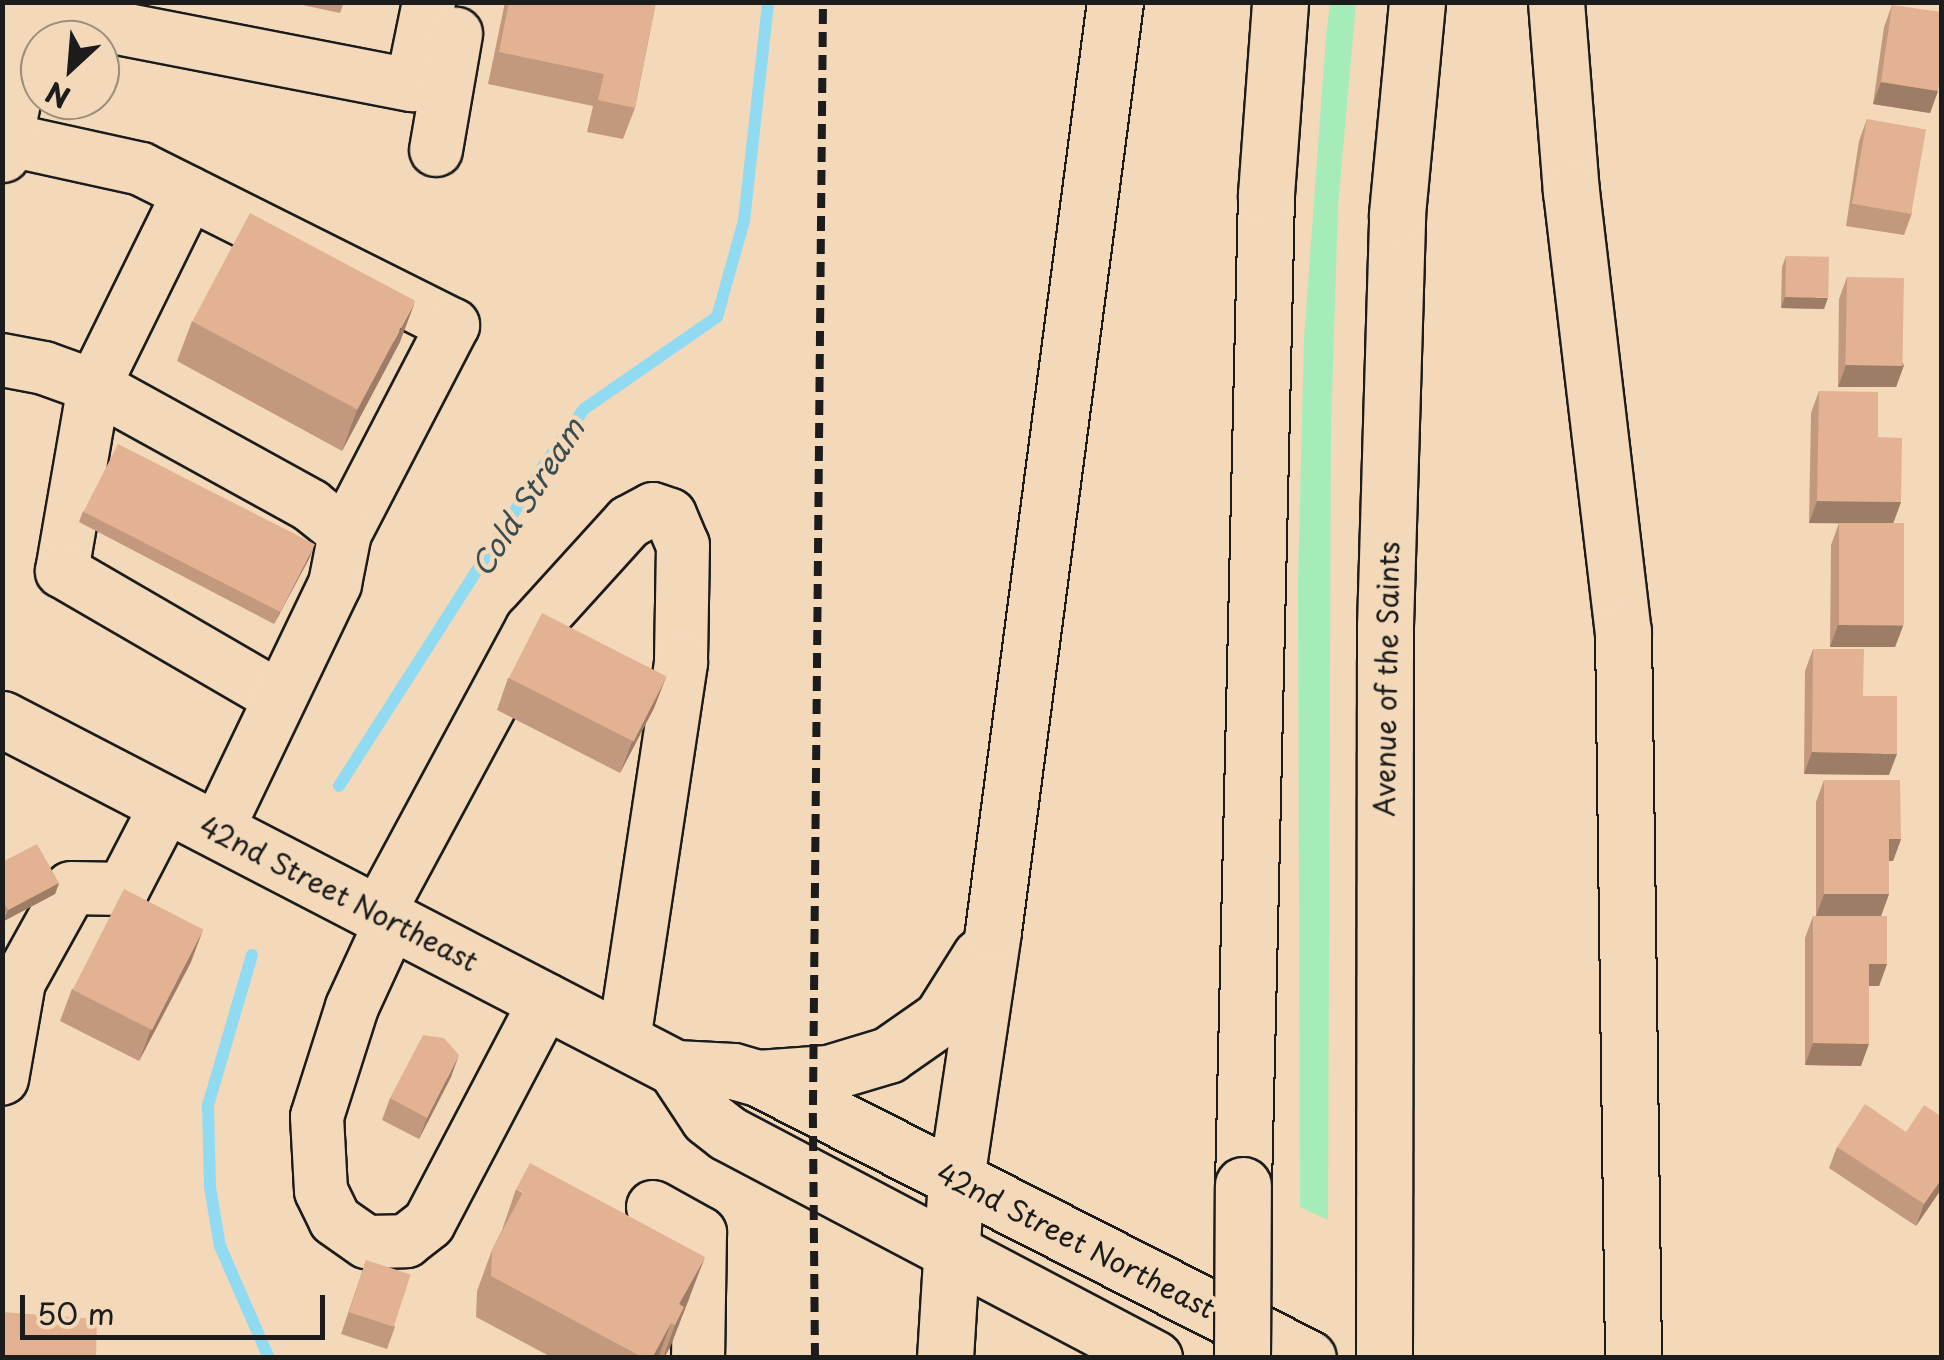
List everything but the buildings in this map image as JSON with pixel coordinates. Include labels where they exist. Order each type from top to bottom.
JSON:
[{"type":"main road","points":[[945,1358],[956,1179],[993,931],[1115,2]]},
{"type":"main road","points":[[1242,1358],[1266,194],[1280,2]]},
{"type":"main road","name":"Avenue of the Saints","points":[[1384,1358],[1385,626],[1396,214],[1417,2]]},
{"type":"main road","points":[[1556,2],[1571,191],[1623,631],[1633,1358]]},
{"type":"main road","points":[[4,146],[30,7]]},
{"type":"main road","name":"42nd Street Northeast","points":[[2,719],[675,1068],[733,1071],[758,1078],[1308,1358]]},
{"type":"main road","points":[[758,1078],[858,1068],[918,1037],[962,991],[993,931]]},
{"type":"main road","name":"42nd Street Northeast","points":[[675,1068],[708,1118],[727,1133],[1154,1358]]},
{"type":"lane","points":[[30,7],[412,86],[429,2]]},
{"type":"lane","points":[[436,150],[462,2]]},
{"type":"lane","points":[[4,146],[141,169],[454,324],[346,533],[335,584],[217,830]]},
{"type":"lane","points":[[189,193],[94,386],[62,571],[280,698]]},
{"type":"lane","points":[[2,360],[44,368],[94,386],[312,506],[346,533]]},
{"type":"lane","points":[[546,1000],[428,1224],[406,1241],[367,1242],[335,1220],[321,1191],[317,1117],[385,917],[531,630],[630,522],[653,509],[670,514],[683,546],[681,664],[624,1040]]},
{"type":"lane","points":[[2,1079],[10,981],[71,888],[123,889],[167,804]]},
{"type":"lane","points":[[653,1207],[700,1233],[698,1358]]},
{"type":"green space","points":[[1330,3],[1356,3],[1338,206],[1331,430],[1328,1220],[1300,1207],[1298,581],[1304,339],[1326,36]]},
{"type":"waterway","name":"Cold Stream","points":[[339,786],[542,468],[584,409],[717,317],[744,221],[768,2]]},
{"type":"waterway","name":"Cold Stream","points":[[252,955],[208,1105],[210,1187],[220,1246],[269,1358]]},
{"type":"railway","points":[[815,1358],[813,1105],[823,2]]}]
